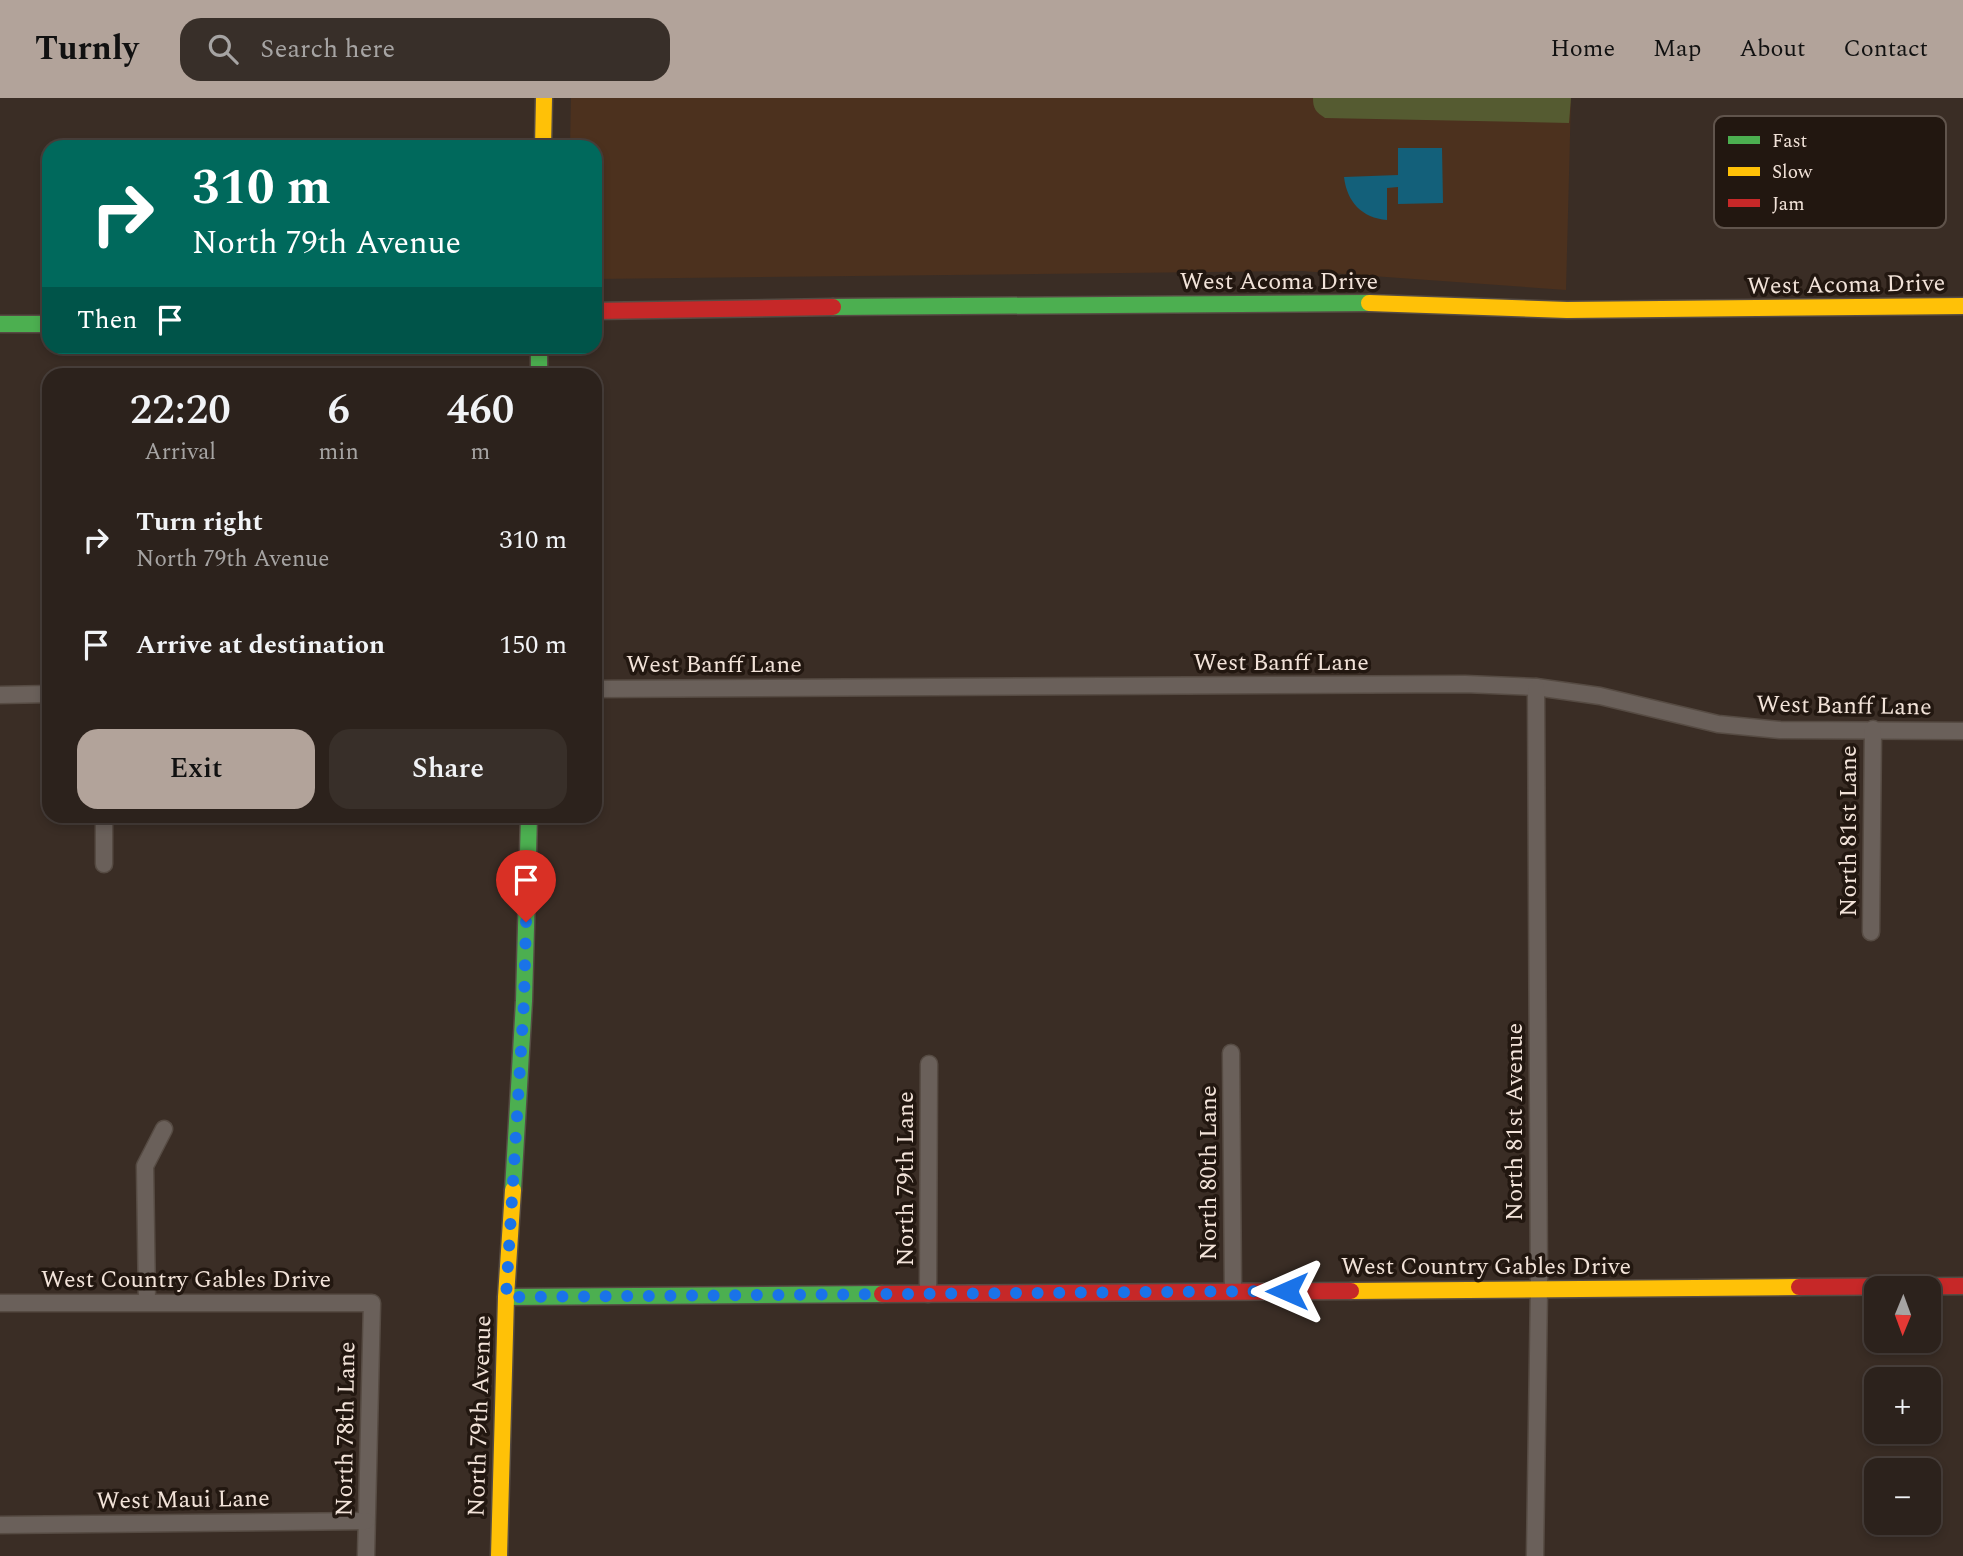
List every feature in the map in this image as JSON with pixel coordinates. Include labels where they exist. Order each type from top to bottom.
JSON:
[{"type":"street","points":[[543,140],[544,98]]},
{"type":"street","name":"West Acoma Drive","points":[[602,311],[1366,303],[1567,310],[1963,306]]},
{"type":"street","points":[[0,324],[42,324]]},
{"type":"street","name":"West Banff Lane","points":[[602,689],[1465,684],[1536,687],[1600,696],[1718,724],[1780,730],[1963,731]]},
{"type":"street","name":"North 81st Avenue","points":[[1535,1556],[1539,1289],[1536,687]]},
{"type":"street","points":[[0,695],[42,694]]},
{"type":"street","name":"North 81st Lane","points":[[1871,932],[1873,729]]},
{"type":"street","points":[[104,823],[104,864]]},
{"type":"street","name":"North 79th Avenue","points":[[499,1556],[506,1297],[524,1001],[529,823]]},
{"type":"street","name":"North 80th Lane","points":[[1231,1054],[1233,1292]]},
{"type":"street","name":"North 79th Lane","points":[[928,1294],[929,1064]]},
{"type":"street","points":[[147,1303],[145,1166],[164,1129]]},
{"type":"street","name":"West Country Gables Drive","points":[[506,1297],[1963,1286]]},
{"type":"street","name":"West Country Gables Drive","points":[[0,1303],[372,1303]]},
{"type":"street","name":"North 78th Lane","points":[[366,1556],[372,1303]]},
{"type":"street","name":"West Maui Lane","points":[[0,1525],[366,1521]]},
{"type":"shaded area","points":[[571,98],[1571,98],[1566,290],[1302,271],[602,279],[602,140],[570,140]]},
{"type":"green space","points":[[1313,98],[1571,98],[1569,123],[1325,118],[1316,110]]},
{"type":"water","points":[[1398,148],[1442,148],[1443,203],[1398,204],[1398,187],[1387,188],[1387,220],[1378,219],[1363,212],[1352,201],[1344,177],[1398,175]]},
{"type":"traffic: fast","points":[[833,307],[1369,303]]},
{"type":"traffic: fast","points":[[0,324],[42,324]]},
{"type":"traffic: fast","points":[[539,354],[539,368]]},
{"type":"traffic: fast","points":[[513,1190],[524,1001],[529,823]]},
{"type":"traffic: fast","points":[[506,1297],[882,1294]]},
{"type":"traffic: slow","points":[[543,140],[544,98]]},
{"type":"traffic: slow","points":[[1369,303],[1567,310],[1963,306]]},
{"type":"traffic: slow","points":[[499,1556],[506,1297],[513,1190]]},
{"type":"traffic: slow","points":[[1351,1291],[1799,1287]]},
{"type":"traffic: jam","points":[[602,311],[833,307]]},
{"type":"traffic: jam","points":[[1799,1287],[1963,1286]]},
{"type":"traffic: jam","points":[[882,1294],[1351,1291]]},
{"type":"route","points":[[526,922],[524,1001],[506,1297],[1287,1291]]}]
